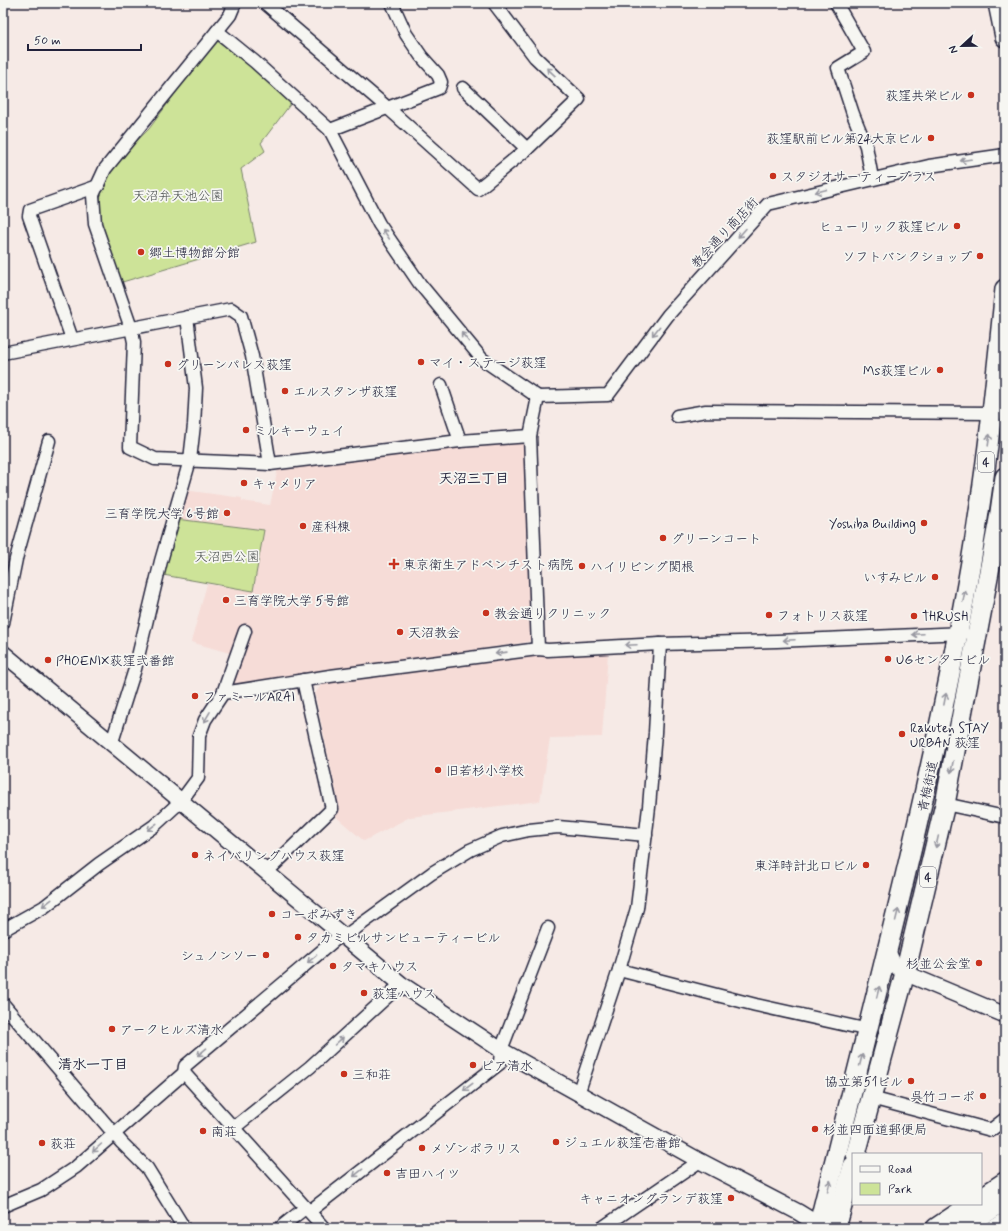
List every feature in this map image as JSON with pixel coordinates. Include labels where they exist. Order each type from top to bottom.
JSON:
[{"type":"main road","points":[[998,3],[1005,37]]},
{"type":"main road","name":"青梅街道","points":[[824,1227],[931,769],[972,557],[992,413],[1005,288]]},
{"type":"main road","name":"青梅街道","points":[[856,1153],[906,974],[946,804],[980,619],[1002,515],[1005,477]]},
{"type":"main road","points":[[824,1227],[852,1168]]},
{"type":"main road","points":[[982,1197],[1005,1182]]},
{"type":"main road","points":[[963,1228],[1005,1200]]},
{"type":"main road","points":[[936,1228],[970,1205]]},
{"type":"main road","points":[[997,1228],[1005,1223]]},
{"type":"street","points":[[235,3],[230,15],[105,169],[93,195],[95,224],[131,328],[134,342],[130,447],[155,458],[270,464],[460,441],[530,436]]},
{"type":"street","points":[[265,3],[389,109],[478,189],[527,149],[579,100],[535,57],[494,3]]},
{"type":"street","points":[[330,130],[434,92],[439,88],[441,82],[438,75],[421,56],[406,34],[392,3]]},
{"type":"street","points":[[836,3],[864,52],[838,68],[853,114],[866,146],[872,178]]},
{"type":"street","points":[[217,31],[255,62],[330,130],[379,224],[420,284],[482,359],[538,396],[530,436],[538,649]]},
{"type":"street","points":[[463,88],[527,149]]},
{"type":"street","name":"教会通り商店街","points":[[538,396],[554,391],[608,395],[668,315],[768,204],[851,185],[872,178],[929,166],[1005,155]]},
{"type":"street","points":[[72,339],[29,216],[30,210],[98,186]]},
{"type":"street","points":[[3,353],[231,309],[241,316],[252,356],[270,464]]},
{"type":"street","points":[[112,742],[135,669],[161,561],[190,460],[196,388],[187,317]]},
{"type":"street","points":[[441,385],[460,441]]},
{"type":"street","points":[[677,416],[706,411],[992,413]]},
{"type":"street","points":[[3,623],[16,559],[50,441]]},
{"type":"street","points":[[223,693],[303,680],[538,649],[548,650],[660,644],[777,641],[943,632],[957,634],[972,629],[980,619]]},
{"type":"street","points":[[3,930],[44,907],[99,864],[154,826],[181,801],[198,778],[199,736],[205,720],[223,693],[245,631]]},
{"type":"street","points":[[578,1094],[619,970],[637,908],[646,835],[655,733],[660,644]]},
{"type":"street","points":[[3,653],[112,742],[401,984],[501,1050],[578,1094],[824,1227]]},
{"type":"street","points":[[263,870],[273,866],[332,809],[303,680]]},
{"type":"street","points":[[946,804],[1005,817]]},
{"type":"street","points":[[3,1206],[41,1190],[70,1171],[184,1073],[185,1066],[343,935],[432,873],[470,850],[502,836],[529,830],[558,827],[646,835]]},
{"type":"street","points":[[280,1228],[307,1210],[500,1063],[501,1050],[548,928]]},
{"type":"street","points":[[888,952],[894,965],[906,974],[1005,1015]]},
{"type":"street","points":[[619,970],[756,1005],[869,1030]]},
{"type":"street","points":[[235,1127],[310,1067],[401,984]]},
{"type":"street","points":[[3,1004],[114,1133],[147,1168],[184,1228]]},
{"type":"street","points":[[184,1073],[235,1127],[324,1228]]},
{"type":"street","points":[[872,1098],[991,1130],[1005,1119]]},
{"type":"street","points":[[602,1228],[700,1160]]},
{"type":"shaded area","name":"東京衛生アドベンチスト病院","points":[[523,441],[525,443],[533,636],[528,642],[235,685],[232,680],[233,654],[191,642],[207,584],[253,591],[264,530],[176,519],[184,490],[242,498],[242,501],[270,505],[278,468],[454,446]]},
{"type":"shaded area","name":"旧若杉小学校","points":[[608,653],[602,737],[550,738],[540,801],[410,817],[364,841],[334,815],[340,810],[315,694],[323,682],[538,654],[549,658]]},
{"type":"green space","name":"天沼弁天池公園","points":[[217,41],[239,56],[292,102],[261,143],[265,151],[241,169],[256,242],[119,283],[106,249],[100,213],[101,188],[110,167],[149,129],[190,73]]},
{"type":"green space","name":"天沼西公園","points":[[176,519],[264,530],[253,591],[163,575]]},
{"type":"place","name":"荻窪共栄ビル","points":[[971,95]]},
{"type":"place","name":"荻窪駅前ビル第24大京ビル","points":[[931,138]]},
{"type":"place","name":"スタジオサーティープラス","points":[[773,176]]},
{"type":"place","name":"ヒューリック荻窪ビル","points":[[957,226]]},
{"type":"place","name":"郷土博物館分館","points":[[141,252]]},
{"type":"place","name":"ソフトバンクショップ","points":[[980,256]]},
{"type":"place","name":"マイ・ステージ荻窪","points":[[421,362]]},
{"type":"place","name":"グリーンパレス荻窪","points":[[168,364]]},
{"type":"place","name":"Ms荻窪ビル","points":[[940,370]]},
{"type":"place","name":"エルスタンザ荻窪","points":[[285,391]]},
{"type":"place","name":"ミルキーウェイ","points":[[246,430]]},
{"type":"place","name":"キャメリア","points":[[244,483]]},
{"type":"place","name":"三育学院大学 6号館","points":[[227,513]]},
{"type":"place","name":"Yoshiba Building","points":[[924,523]]},
{"type":"place","name":"産科棟","points":[[303,526]]},
{"type":"place","name":"グリーンコート","points":[[663,538]]},
{"type":"place","name":"東京衛生アドベンチスト病院","points":[[394,564]]},
{"type":"place","name":"ハイリビング関根","points":[[582,566]]},
{"type":"place","name":"いすみビル","points":[[935,577]]},
{"type":"place","name":"三育学院大学 5号館","points":[[226,600]]},
{"type":"place","name":"教会通りクリニック","points":[[486,613]]},
{"type":"place","name":"フォトリス荻窪","points":[[769,615]]},
{"type":"place","name":"THRUSH","points":[[914,616]]},
{"type":"place","name":"天沼教会","points":[[400,632]]},
{"type":"place","name":"UGセンタービル","points":[[888,659]]},
{"type":"place","name":"PHOENIX荻窪弐番館","points":[[48,660]]},
{"type":"place","name":"ファミールARAI","points":[[195,696]]},
{"type":"place","name":"Rakuten STAY URBAN 荻窪","points":[[902,734]]},
{"type":"place","name":"旧若杉小学校","points":[[438,770]]},
{"type":"place","name":"ネイバリングハウス荻窪","points":[[195,855]]},
{"type":"place","name":"東洋時計北口ビル","points":[[866,865]]},
{"type":"place","name":"コーポみずき","points":[[272,914]]},
{"type":"place","name":"タカミビルサンビューティービル","points":[[298,937]]},
{"type":"place","name":"シュノンソー","points":[[266,955]]},
{"type":"place","name":"杉並公会堂","points":[[979,963]]},
{"type":"place","name":"タマキハウス","points":[[333,966]]},
{"type":"place","name":"荻窪ハウス","points":[[364,993]]},
{"type":"place","name":"アークヒルズ清水","points":[[112,1029]]},
{"type":"place","name":"ピア清水","points":[[473,1065]]},
{"type":"place","name":"三和荘","points":[[344,1074]]},
{"type":"place","name":"協立第51ビル","points":[[911,1081]]},
{"type":"place","name":"呉竹コーポ","points":[[983,1096]]},
{"type":"place","name":"杉並四面道郵便局","points":[[815,1129]]},
{"type":"place","name":"南荘","points":[[203,1131]]},
{"type":"place","name":"ジュエル荻窪壱番館","points":[[556,1142]]},
{"type":"place","name":"荻荘","points":[[42,1143]]},
{"type":"place","name":"メゾンポラリス","points":[[422,1148]]},
{"type":"place","name":"吉田ハイツ","points":[[387,1173]]},
{"type":"place","name":"キャニオングランデ荻窪","points":[[731,1198]]},
{"type":"district","name":"天沼三丁目","points":[[474,478]]},
{"type":"district","name":"清水一丁目","points":[[93,1064]]}]
